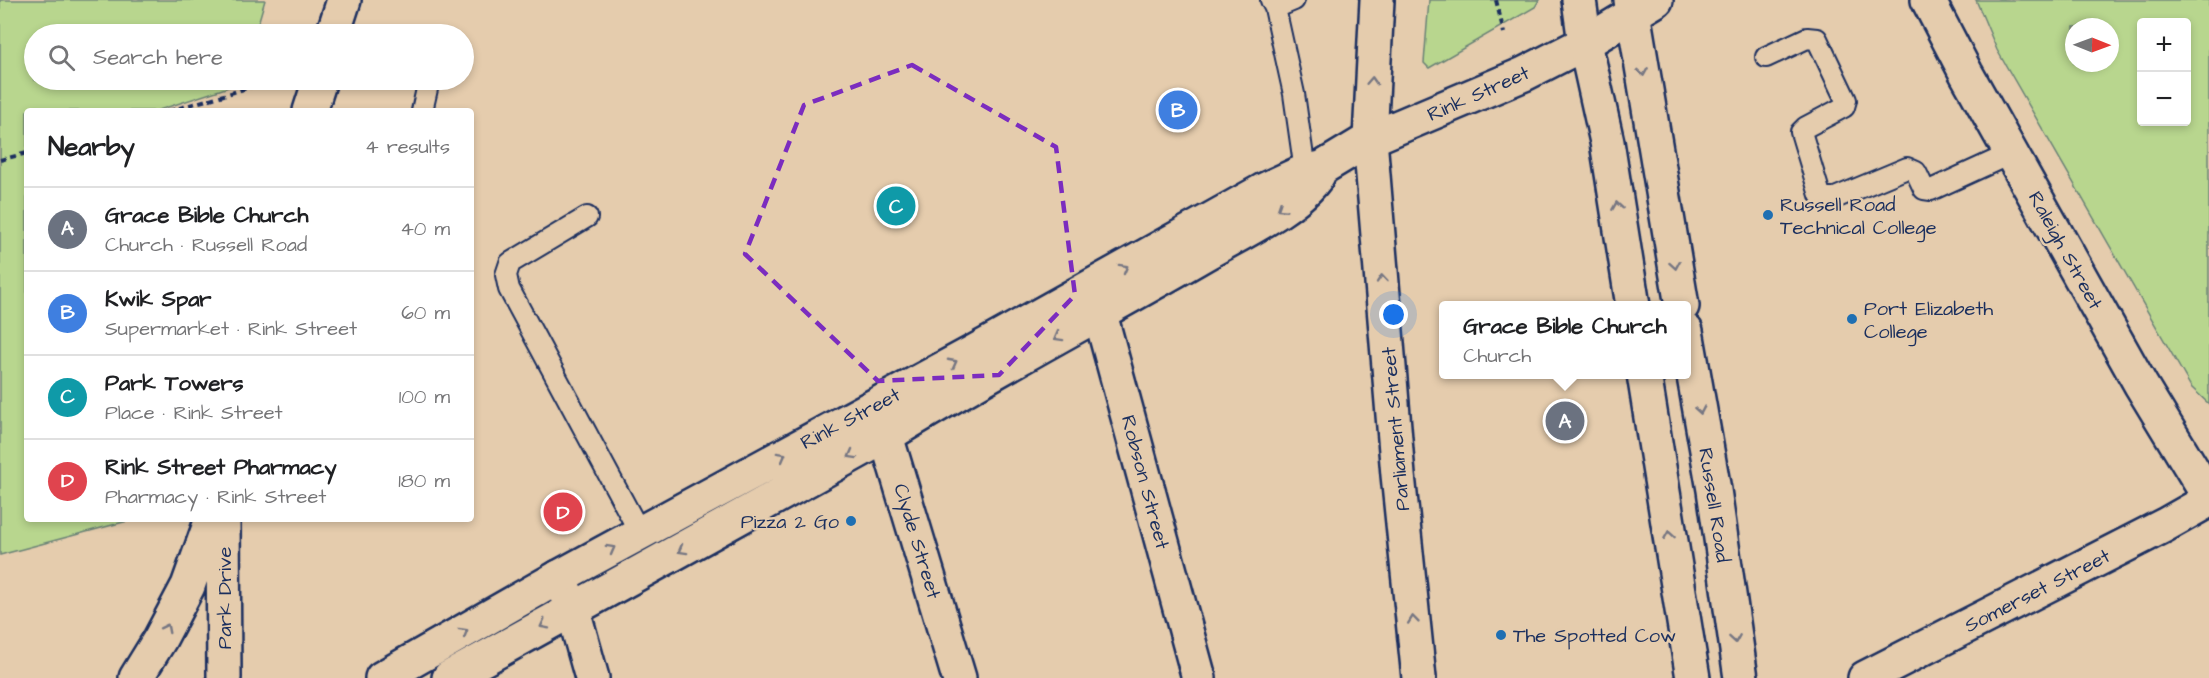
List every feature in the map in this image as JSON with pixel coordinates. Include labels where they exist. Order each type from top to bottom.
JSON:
[{"type":"street","points":[[336,24],[344,0]]},
{"type":"street","name":"Parliament Street","points":[[1377,0],[1370,139],[1398,475],[1419,678]]},
{"type":"street","points":[[1579,0],[1585,43],[1607,142],[1632,301]]},
{"type":"street","name":"Raleigh Street","points":[[1928,0],[2141,385],[2209,499]]},
{"type":"street","points":[[1640,5],[1681,301]]},
{"type":"street","name":"Rink Street","points":[[449,678],[886,436],[1264,190],[1313,175],[1370,139],[1524,74],[1585,43],[1640,5]]},
{"type":"street","points":[[311,108],[317,90]]},
{"type":"street","name":"Rink Street","points":[[382,678],[559,577],[870,407],[1094,302]]},
{"type":"street","name":"Robson Street","points":[[1094,302],[1199,678]]},
{"type":"street","name":"Russell Road","points":[[1691,359],[1714,490],[1741,678]]},
{"type":"street","points":[[1645,379],[1693,678]]},
{"type":"street","name":"Clyde Street","points":[[870,407],[886,436],[959,678]]},
{"type":"street","name":"Somerset Street","points":[[1864,678],[2165,525],[2209,499]]},
{"type":"street","points":[[136,678],[188,586],[211,522]]},
{"type":"street","name":"Park Drive","points":[[224,522],[224,678]]},
{"type":"street","points":[[559,577],[573,610],[592,678]]},
{"type":"lane","points":[[1294,0],[1273,4],[1313,175]]},
{"type":"lane","points":[[1766,57],[1807,38],[1817,39],[1846,100],[1844,107],[1802,132],[1820,195],[1824,198],[1835,198],[1907,168],[1916,172],[1924,189],[1931,190],[2012,153]]},
{"type":"lane","points":[[423,108],[427,90]]},
{"type":"lane","points":[[587,217],[510,263],[506,275],[509,289],[640,533]]},
{"type":"path","points":[[1496,0],[1504,33]]},
{"type":"path","points":[[179,108],[241,90]]},
{"type":"path","points":[[0,160],[24,154]]},
{"type":"highlighted area","points":[[912,65],[1056,147],[1075,295],[999,375],[878,381],[745,254],[804,105]]},
{"type":"green space","points":[[0,0],[265,0],[258,24],[24,24],[24,90],[220,90],[165,108],[24,108],[24,522],[124,522],[0,555]]},
{"type":"green space","points":[[1429,0],[1539,0],[1535,7],[1429,68],[1424,63]]},
{"type":"green space","points":[[1976,0],[2209,0],[2209,404],[2191,387],[1997,50]]},
{"type":"place","name":"Kwik Spar","points":[[1178,110]]},
{"type":"place","name":"Park Towers","points":[[896,206]]},
{"type":"place","name":"Russell Road Technical College","points":[[1768,215]]},
{"type":"place","name":"Port Elizabeth College","points":[[1852,319]]},
{"type":"place","name":"Grace Bible Church","points":[[1565,421]]},
{"type":"place","name":"Rink Street Pharmacy","points":[[563,512]]},
{"type":"place","name":"Pizza 2 Go","points":[[851,521]]},
{"type":"place","name":"The Spotted Cow","points":[[1501,635]]}]
